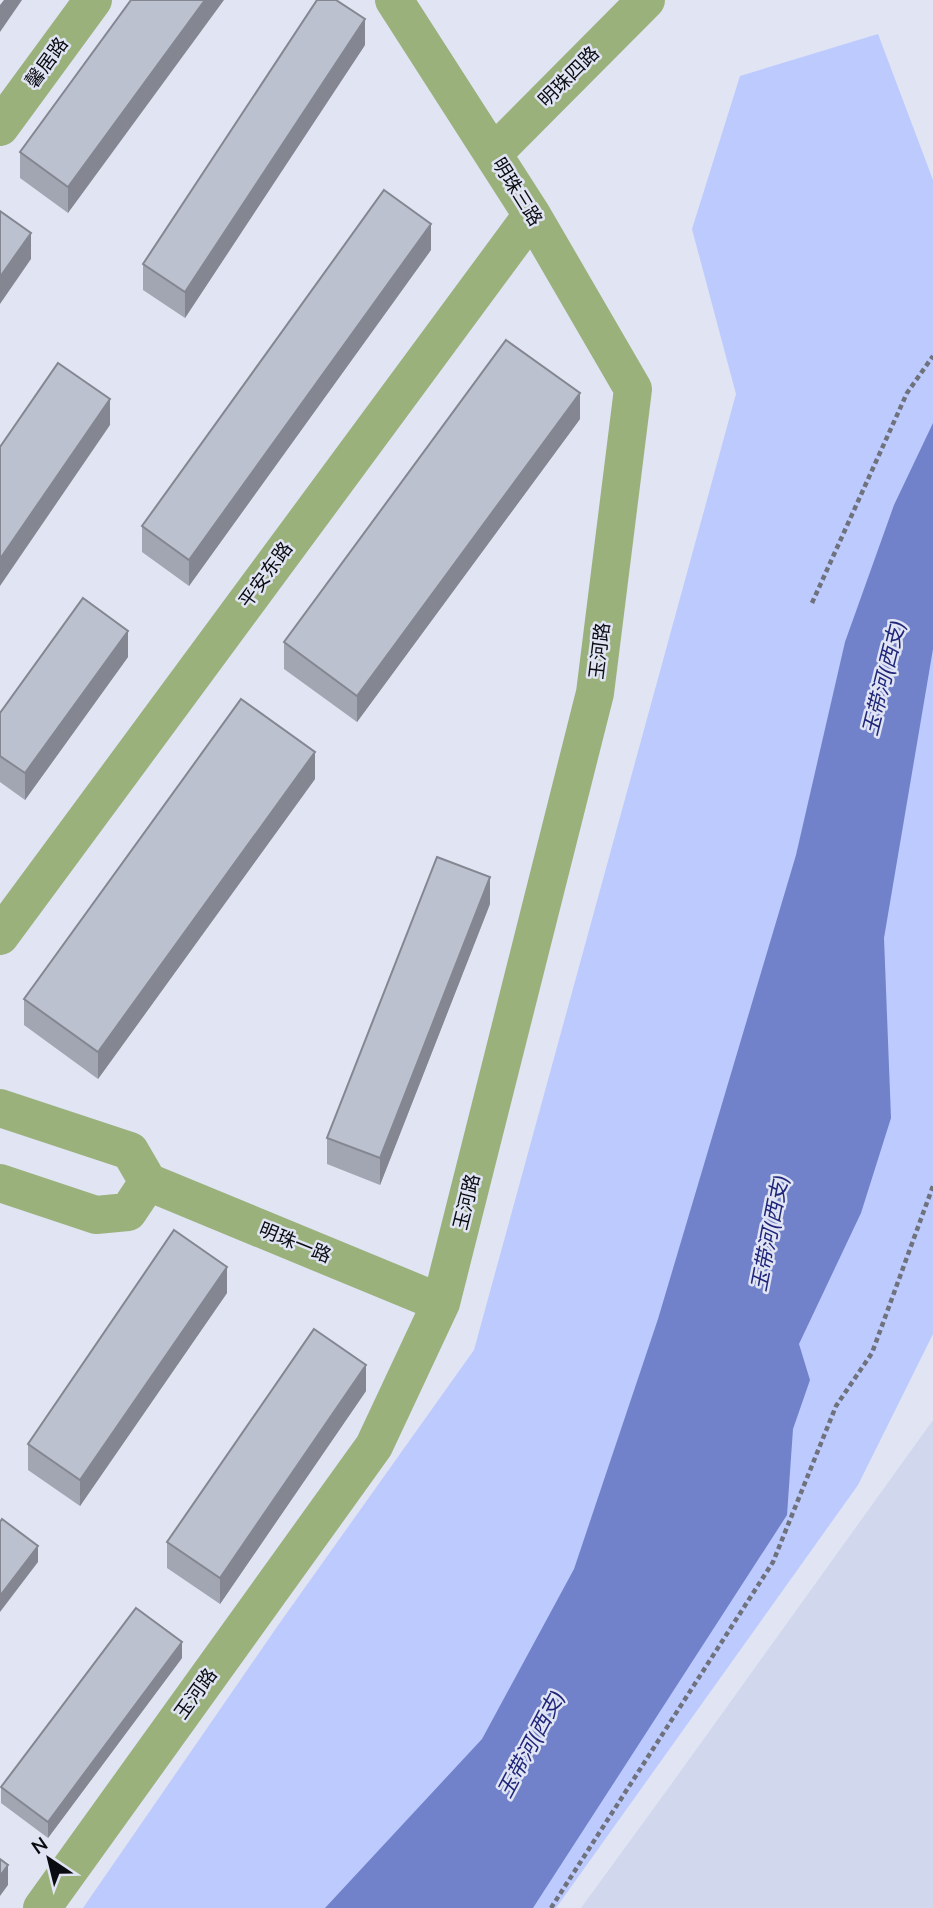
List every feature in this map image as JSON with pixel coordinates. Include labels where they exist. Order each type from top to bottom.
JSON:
[{"type":"street","name":"馨居路","points":[[0,127],[93,0]]},
{"type":"street","name":"明珠三路","points":[[394,0],[532,215],[633,389]]},
{"type":"street","name":"明珠四路","points":[[493,154],[646,0]]},
{"type":"street","name":"平安东路","points":[[2,924],[532,215]]},
{"type":"street","name":"玉河路","points":[[42,1908],[374,1446],[442,1303],[595,693],[633,389]]},
{"type":"street","points":[[0,1108],[130,1151],[148,1182],[128,1212],[96,1215],[0,1183]]},
{"type":"street","name":"明珠一路","points":[[148,1182],[442,1303]]},
{"type":"path","points":[[812,603],[907,393],[933,356]]},
{"type":"path","points":[[551,1908],[773,1562],[836,1406],[872,1353],[933,1186]]},
{"type":"shaded area","points":[[878,34],[933,180],[933,1334],[858,1485],[556,1908],[83,1908],[279,1624],[474,1350],[736,394],[692,229],[740,76]]},
{"type":"shaded area","points":[[933,1420],[933,1908],[581,1908],[670,1786]]},
{"type":"water","name":"玉带河(西支)","points":[[933,423],[933,649],[884,938],[891,1118],[861,1213],[799,1344],[810,1380],[793,1429],[787,1515],[533,1908],[325,1908],[482,1739],[574,1569],[658,1319],[796,855],[845,642],[894,505]]},
{"type":"building","points":[[131,0],[205,0],[68,187],[20,152]]},
{"type":"building","points":[[317,0],[336,0],[365,19],[185,292],[143,264]]},
{"type":"building","points":[[384,190],[431,224],[189,560],[142,526]]},
{"type":"building","points":[[0,211],[31,233],[0,277]]},
{"type":"building","points":[[506,340],[580,393],[357,696],[284,642]]},
{"type":"building","points":[[58,363],[110,399],[0,559],[0,447]]},
{"type":"building","points":[[83,598],[128,631],[25,773],[0,756],[0,713]]},
{"type":"building","points":[[241,699],[315,752],[98,1052],[24,999]]},
{"type":"building","points":[[437,857],[490,877],[380,1158],[327,1138]]},
{"type":"building","points":[[174,1230],[227,1267],[80,1480],[28,1444]]},
{"type":"building","points":[[314,1329],[366,1365],[220,1578],[167,1542]]},
{"type":"building","points":[[2,1519],[38,1546],[0,1596],[0,1522]]},
{"type":"building","points":[[136,1608],[182,1642],[48,1822],[1,1787]]},
{"type":"building","points":[[0,1859],[8,1865],[0,1876]]}]
